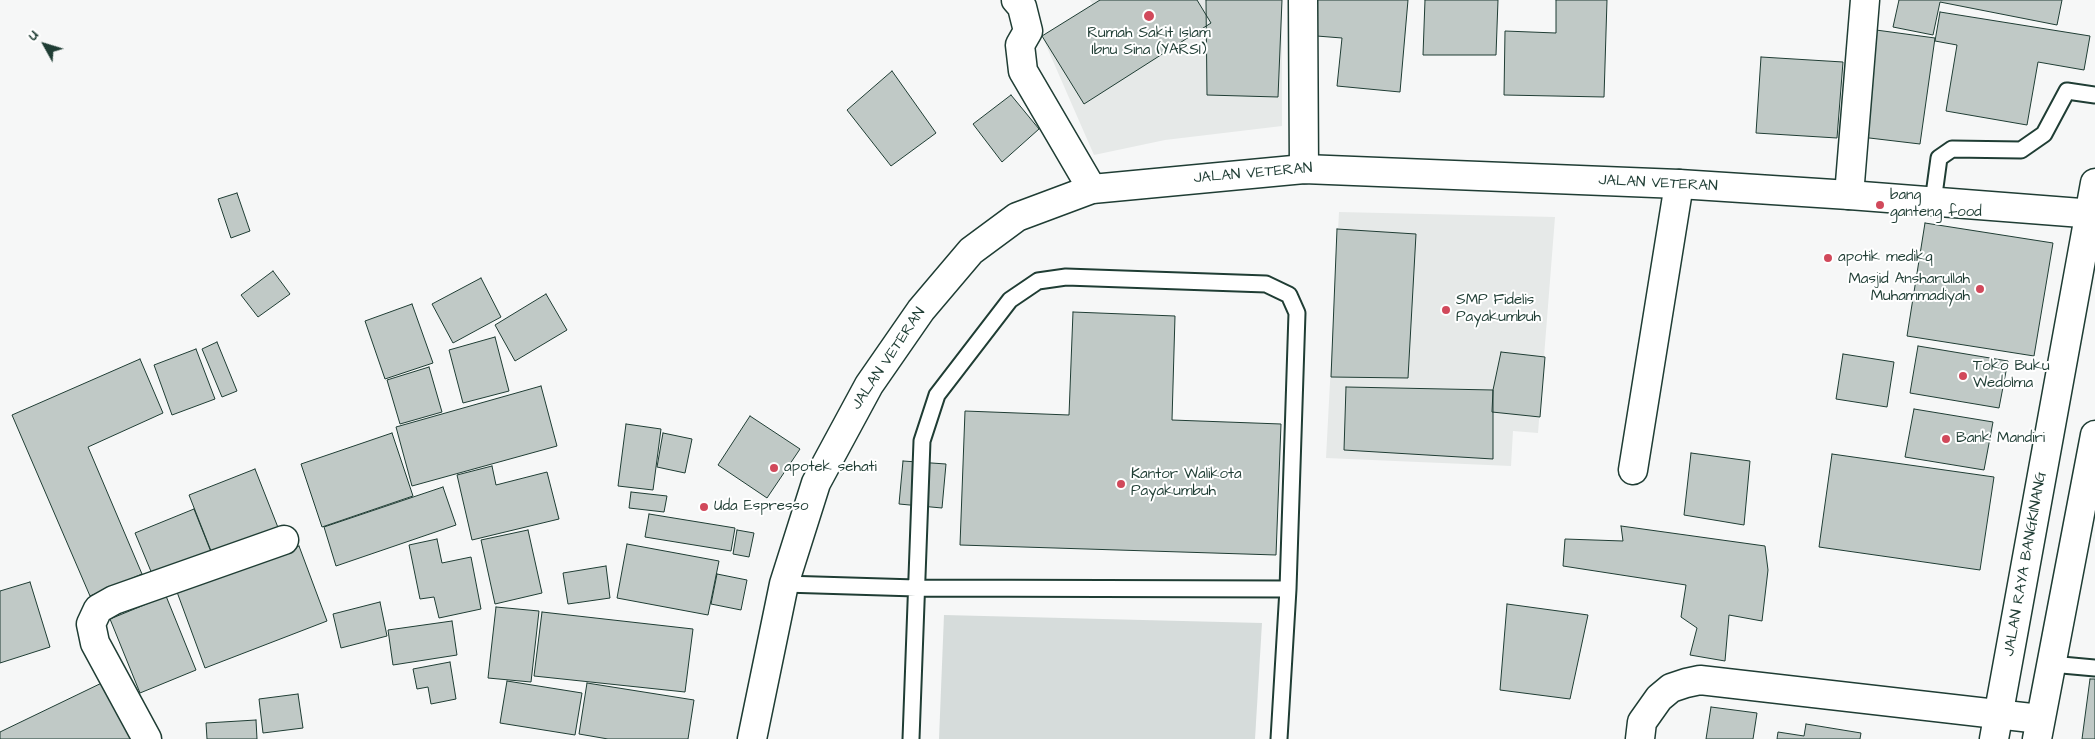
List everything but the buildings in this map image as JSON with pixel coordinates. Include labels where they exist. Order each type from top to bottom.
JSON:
[{"type":"main road","points":[[1016,0],[1022,7],[1028,31],[1020,45],[1023,71],[1092,189]]},
{"type":"main road","points":[[1303,0],[1304,168]]},
{"type":"main road","points":[[1849,194],[1865,0]]},
{"type":"main road","name":"JALAN VETERAN","points":[[752,739],[784,584],[816,483],[869,384],[920,310],[972,251],[1017,218],[1092,189],[1304,168],[1679,184],[1849,194],[2092,214]]},
{"type":"main road","name":"JALAN RAYA BANGKINANG","points":[[1996,727],[2092,214],[2095,183]]},
{"type":"main road","points":[[1633,470],[1679,184]]},
{"type":"main road","points":[[1640,739],[1642,722],[1659,698],[1671,688],[1686,682],[1700,680],[1996,727],[2038,729],[2095,435]]},
{"type":"main road","points":[[147,739],[95,643],[92,624],[98,609],[114,600],[284,540]]},
{"type":"lane","points":[[1933,202],[1939,158],[1952,150],[2021,150],[2044,134],[2068,91],[2095,95]]},
{"type":"lane","points":[[911,739],[922,441],[937,395],[1010,300],[1038,281],[1066,276],[1266,284],[1289,295],[1297,313],[1288,589],[1279,739]]},
{"type":"lane","points":[[784,584],[916,588],[1288,589]]},
{"type":"lane","points":[[2051,664],[2095,668]]},
{"type":"shaded area","points":[[1090,0],[1282,0],[1282,126],[1165,140],[1094,155],[1042,36],[1093,5]]},
{"type":"shaded area","points":[[1339,212],[1555,217],[1538,433],[1513,431],[1511,466],[1326,458]]},
{"type":"shaded area","points":[[944,615],[1262,623],[1255,739],[939,739]]},
{"type":"place","name":"Rumah Sakit Islam Ibnu Sina (YARSI)","points":[[1149,16]]},
{"type":"place","name":"bang ganteng food","points":[[1880,205]]},
{"type":"place","name":"apotik medikq","points":[[1828,258]]},
{"type":"place","name":"Masjid Ansharullah Muhammadiyah","points":[[1980,289]]},
{"type":"place","name":"SMP Fidelis Payakumbuh","points":[[1446,310]]},
{"type":"place","name":"Toko Buku Wedolma","points":[[1963,376]]},
{"type":"place","name":"Bank Mandiri","points":[[1946,439]]},
{"type":"place","name":"apotek sehati","points":[[774,468]]},
{"type":"place","name":"Kantor Walikota Payakumbuh","points":[[1121,484]]},
{"type":"place","name":"Uda Espresso","points":[[704,507]]}]
